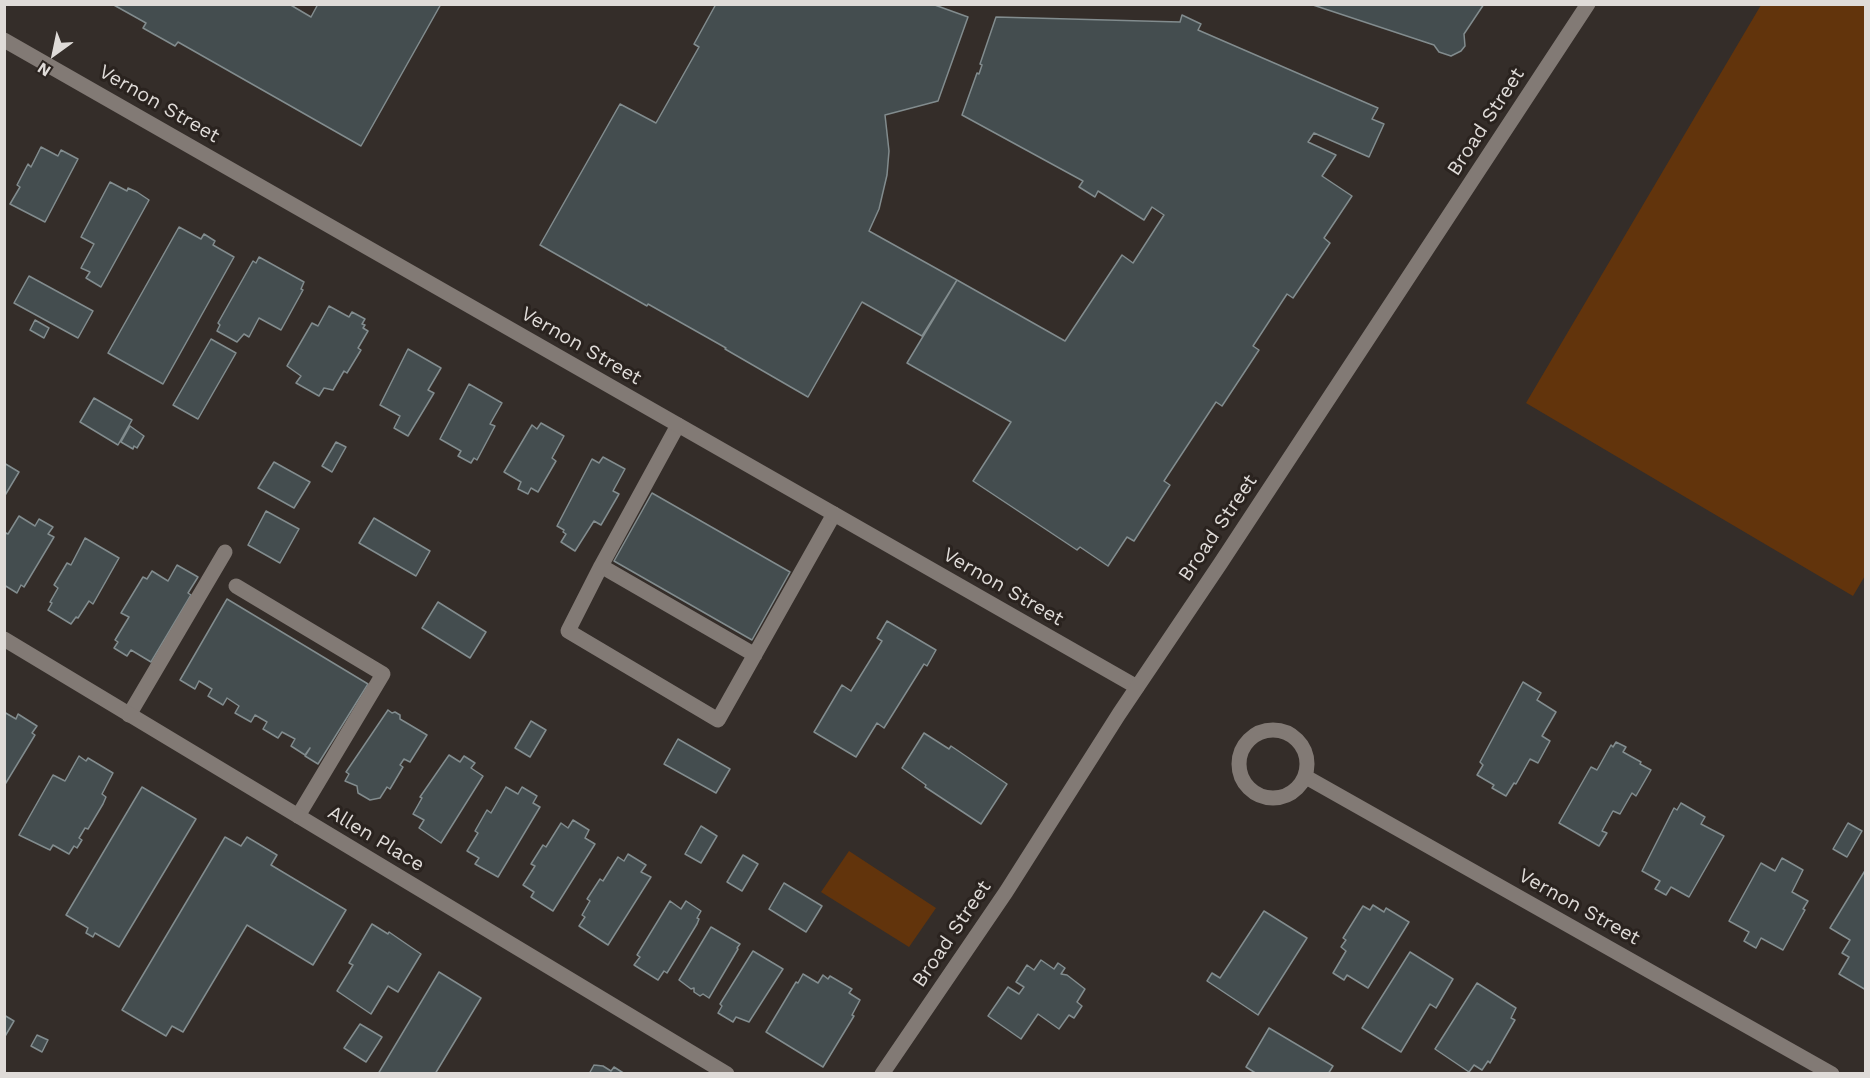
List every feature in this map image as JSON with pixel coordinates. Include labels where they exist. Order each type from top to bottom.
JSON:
[{"type":"street","name":"Broad Street","points":[[882,1074],[1006,892],[1137,687],[1588,4]]},
{"type":"street","name":"Vernon Street","points":[[4,40],[1137,687]]},
{"type":"street","points":[[678,426],[568,631],[718,720],[834,514]]},
{"type":"street","points":[[129,715],[225,552]]},
{"type":"street","points":[[601,566],[755,655]]},
{"type":"street","points":[[236,586],[383,674],[298,816]]},
{"type":"street","name":"Allen Place","points":[[4,639],[727,1074]]},
{"type":"street","points":[[1263,730],[1285,731],[1303,745],[1307,754],[1306,777],[1290,794],[1279,798],[1268,798],[1247,786],[1241,776],[1240,753],[1245,743],[1253,735],[1263,730]]},
{"type":"street","name":"Vernon Street","points":[[1306,777],[1832,1074]]},
{"type":"shaded area","points":[[1761,5],[1865,5],[1866,574],[1853,596],[1526,403]]},
{"type":"shaded area","points":[[849,851],[936,908],[909,947],[821,892]]},
{"type":"building","points":[[112,4],[289,4],[311,17],[318,4],[441,4],[361,146],[178,42],[175,46],[143,28],[146,23]]},
{"type":"building","points":[[716,4],[932,4],[968,17],[938,101],[885,115],[889,151],[887,175],[879,209],[869,231],[957,280],[922,336],[862,302],[808,397],[726,348],[540,245],[620,104],[656,123],[699,47],[694,44]]},
{"type":"building","points":[[1310,4],[1484,4],[1464,34],[1465,46],[1451,56],[1439,52],[1434,45]]},
{"type":"building","points":[[1182,15],[1201,24],[1198,30],[1378,108],[1372,119],[1384,124],[1369,157],[1314,133],[1308,142],[1336,155],[1322,176],[1352,196],[1324,238],[1330,243],[1293,298],[1287,294],[1253,346],[1259,350],[1222,406],[1216,402],[1164,481],[1170,485],[1134,541],[1127,537],[1108,566],[1080,547],[1077,550],[973,481],[1011,422],[907,363],[957,280],[1065,341],[1122,255],[1133,263],[1164,215],[1152,207],[1144,220],[1098,191],[1095,197],[1079,187],[1083,181],[962,115],[977,73],[979,74],[982,65],[980,64],[996,17],[1180,22]]},
{"type":"building","points":[[41,147],[58,156],[61,150],[78,159],[45,222],[10,204],[20,187],[17,185],[28,164],[31,167]]},
{"type":"building","points":[[110,182],[127,191],[128,188],[137,192],[149,200],[101,287],[86,278],[90,272],[81,268],[94,244],[81,237]]},
{"type":"building","points":[[179,227],[201,239],[204,234],[215,241],[213,245],[234,257],[163,384],[108,353]]},
{"type":"building","points":[[259,257],[304,282],[301,289],[303,290],[281,330],[259,318],[249,337],[244,334],[237,342],[217,331],[220,325],[218,323],[253,261],[256,263]]},
{"type":"building","points":[[29,276],[93,311],[78,338],[14,303]]},
{"type":"building","points":[[329,306],[349,317],[352,312],[365,319],[362,324],[365,325],[363,328],[368,331],[358,348],[361,350],[347,373],[344,371],[333,390],[324,388],[319,396],[296,383],[301,376],[287,366],[312,323],[318,326]]},
{"type":"building","points":[[35,320],[49,328],[44,338],[30,330]]},
{"type":"building","points":[[211,339],[236,353],[198,419],[173,405]]},
{"type":"building","points":[[408,349],[441,368],[428,390],[434,393],[408,436],[394,428],[400,416],[380,405]]},
{"type":"building","points":[[469,384],[502,403],[490,424],[495,426],[477,460],[474,458],[471,463],[458,456],[461,451],[440,439]]},
{"type":"building","points":[[94,398],[132,420],[118,445],[80,422]]},
{"type":"building","points":[[541,423],[564,436],[552,458],[556,461],[538,492],[531,488],[528,494],[518,489],[521,482],[504,472],[532,425],[537,429]]},
{"type":"building","points":[[130,426],[144,436],[137,448],[134,446],[133,449],[121,442]]},
{"type":"building","points":[[336,442],[346,447],[332,472],[322,466]]},
{"type":"building","points":[[603,457],[625,469],[613,491],[619,494],[601,525],[594,521],[575,551],[561,542],[566,534],[557,526],[592,459],[599,463]]},
{"type":"building","points":[[274,462],[310,482],[294,508],[258,488]]},
{"type":"building","points":[[4,463],[19,472],[4,497]]},
{"type":"building","points":[[652,493],[790,572],[752,640],[614,561]]},
{"type":"building","points":[[266,511],[299,529],[280,563],[248,545]]},
{"type":"building","points":[[19,516],[35,526],[39,519],[53,527],[48,534],[54,537],[24,587],[21,585],[17,593],[4,585],[4,537]]},
{"type":"building","points":[[374,518],[430,551],[416,576],[359,543]]},
{"type":"building","points":[[85,538],[119,558],[93,604],[89,601],[78,618],[76,617],[71,624],[48,610],[58,588],[54,585],[67,563],[71,565]]},
{"type":"building","points":[[177,565],[198,577],[188,593],[191,595],[151,662],[131,650],[127,656],[114,648],[118,642],[115,640],[129,617],[121,613],[143,577],[147,579],[152,571],[168,581]]},
{"type":"building","points":[[227,599],[368,684],[318,764],[305,756],[310,748],[305,755],[291,746],[295,739],[282,732],[278,738],[263,729],[267,722],[255,715],[251,722],[235,713],[239,706],[227,698],[223,705],[208,696],[212,689],[199,681],[195,689],[180,680]]},
{"type":"building","points":[[438,602],[486,632],[470,658],[422,628]]},
{"type":"building","points":[[887,621],[936,650],[927,666],[924,664],[884,728],[877,723],[856,757],[814,732],[842,685],[851,691],[882,641],[877,638]]},
{"type":"building","points":[[1523,682],[1541,693],[1537,700],[1556,712],[1542,736],[1550,741],[1538,763],[1530,759],[1516,784],[1514,783],[1506,796],[1492,788],[1494,785],[1477,775],[1483,765],[1480,762]]},
{"type":"building","points":[[388,710],[400,715],[400,719],[427,735],[410,762],[404,759],[400,765],[403,767],[390,789],[387,787],[380,798],[370,800],[358,793],[357,786],[345,781],[349,774],[346,772]]},
{"type":"building","points":[[4,712],[16,719],[18,714],[37,726],[32,733],[35,735],[4,786]]},
{"type":"building","points":[[531,721],[546,730],[530,757],[515,748]]},
{"type":"building","points":[[924,733],[949,749],[951,746],[1007,784],[981,824],[925,787],[926,785],[902,768]]},
{"type":"building","points":[[678,739],[730,769],[716,793],[664,764]]},
{"type":"building","points":[[1616,742],[1626,747],[1623,752],[1651,770],[1636,796],[1632,793],[1620,814],[1613,811],[1602,831],[1607,833],[1599,846],[1559,823],[1591,767],[1597,770],[1611,745],[1613,747]]},
{"type":"building","points":[[449,755],[460,762],[464,756],[475,763],[471,768],[483,776],[441,843],[419,828],[424,820],[413,814],[422,798],[420,797]]},
{"type":"building","points":[[79,756],[86,761],[88,758],[113,773],[102,794],[106,797],[103,804],[88,829],[85,828],[79,838],[82,840],[77,848],[74,846],[69,854],[53,845],[50,850],[19,835],[53,775],[65,781]]},
{"type":"building","points":[[142,787],[196,819],[119,947],[95,933],[93,937],[86,933],[88,928],[66,915]]},
{"type":"building","points":[[506,787],[518,794],[522,787],[537,796],[533,803],[540,807],[498,877],[475,864],[479,858],[467,851],[478,833],[475,831],[487,810],[491,813]]},
{"type":"building","points":[[1681,803],[1705,817],[1701,824],[1724,836],[1689,897],[1671,887],[1666,895],[1655,889],[1660,881],[1642,871],[1674,808],[1677,810]]},
{"type":"building","points":[[573,820],[589,830],[585,838],[595,844],[553,911],[531,897],[534,892],[523,885],[535,866],[531,864],[543,845],[546,847],[561,823],[568,828]]},
{"type":"building","points":[[1848,823],[1862,831],[1847,857],[1833,849]]},
{"type":"building","points":[[701,826],[717,836],[701,863],[685,854]]},
{"type":"building","points":[[225,837],[241,846],[247,837],[277,855],[271,865],[346,910],[313,965],[247,925],[183,1032],[172,1026],[166,1036],[122,1010]]},
{"type":"building","points":[[628,854],[646,865],[641,872],[651,877],[608,945],[579,926],[585,917],[582,915],[590,901],[587,899],[600,879],[603,881],[618,857],[624,861]]},
{"type":"building","points":[[743,855],[758,864],[742,891],[727,882]]},
{"type":"building","points":[[1782,858],[1803,870],[1792,892],[1808,901],[1783,950],[1761,938],[1756,948],[1744,941],[1749,932],[1729,921],[1761,863],[1775,871]]},
{"type":"building","points":[[1866,869],[1866,990],[1839,974],[1849,957],[1842,953],[1850,940],[1830,928]]},
{"type":"building","points":[[784,883],[822,906],[806,932],[769,909]]},
{"type":"building","points":[[670,901],[681,909],[686,901],[701,911],[697,924],[667,973],[664,971],[658,980],[634,965],[640,957],[637,955]]},
{"type":"building","points":[[1373,905],[1384,912],[1386,908],[1409,922],[1368,988],[1347,975],[1344,980],[1333,973],[1346,951],[1341,947],[1346,940],[1343,938],[1363,906],[1370,910]]},
{"type":"building","points":[[1264,911],[1307,938],[1258,1015],[1207,981],[1212,973],[1220,978]]},
{"type":"building","points":[[372,924],[388,934],[389,932],[421,954],[398,992],[388,986],[371,1014],[337,991],[353,965],[349,963]]},
{"type":"building","points":[[711,927],[740,944],[709,998],[703,994],[700,996],[694,992],[694,988],[691,989],[679,980]]},
{"type":"building","points":[[753,951],[783,969],[749,1022],[736,1017],[733,1022],[718,1013],[722,1006],[720,1004]]},
{"type":"building","points":[[1410,952],[1453,979],[1436,1008],[1430,1004],[1401,1052],[1362,1028]]},
{"type":"building","points":[[1041,960],[1054,969],[1058,963],[1065,968],[1061,974],[1067,975],[1085,989],[1077,1002],[1082,1006],[1074,1018],[1069,1015],[1059,1029],[1038,1014],[1021,1039],[988,1016],[1008,987],[1019,994],[1024,987],[1016,982],[1027,965],[1034,970]]},
{"type":"building","points":[[439,972],[481,998],[435,1074],[378,1074]]},
{"type":"building","points":[[803,974],[818,983],[823,975],[828,979],[830,976],[852,989],[849,993],[860,1000],[852,1015],[854,1016],[823,1067],[766,1032]]},
{"type":"building","points":[[1477,983],[1516,1008],[1511,1018],[1515,1020],[1490,1063],[1488,1061],[1482,1070],[1474,1065],[1469,1072],[1435,1049]]},
{"type":"building","points":[[4,1015],[14,1021],[4,1038]]},
{"type":"building","points":[[360,1024],[382,1037],[366,1062],[344,1048]]},
{"type":"building","points":[[1269,1028],[1333,1066],[1328,1074],[1257,1074],[1246,1067]]},
{"type":"building","points":[[37,1035],[48,1040],[42,1052],[31,1046]]},
{"type":"building","points":[[594,1065],[603,1066],[611,1071],[614,1067],[625,1074],[589,1074]]}]
